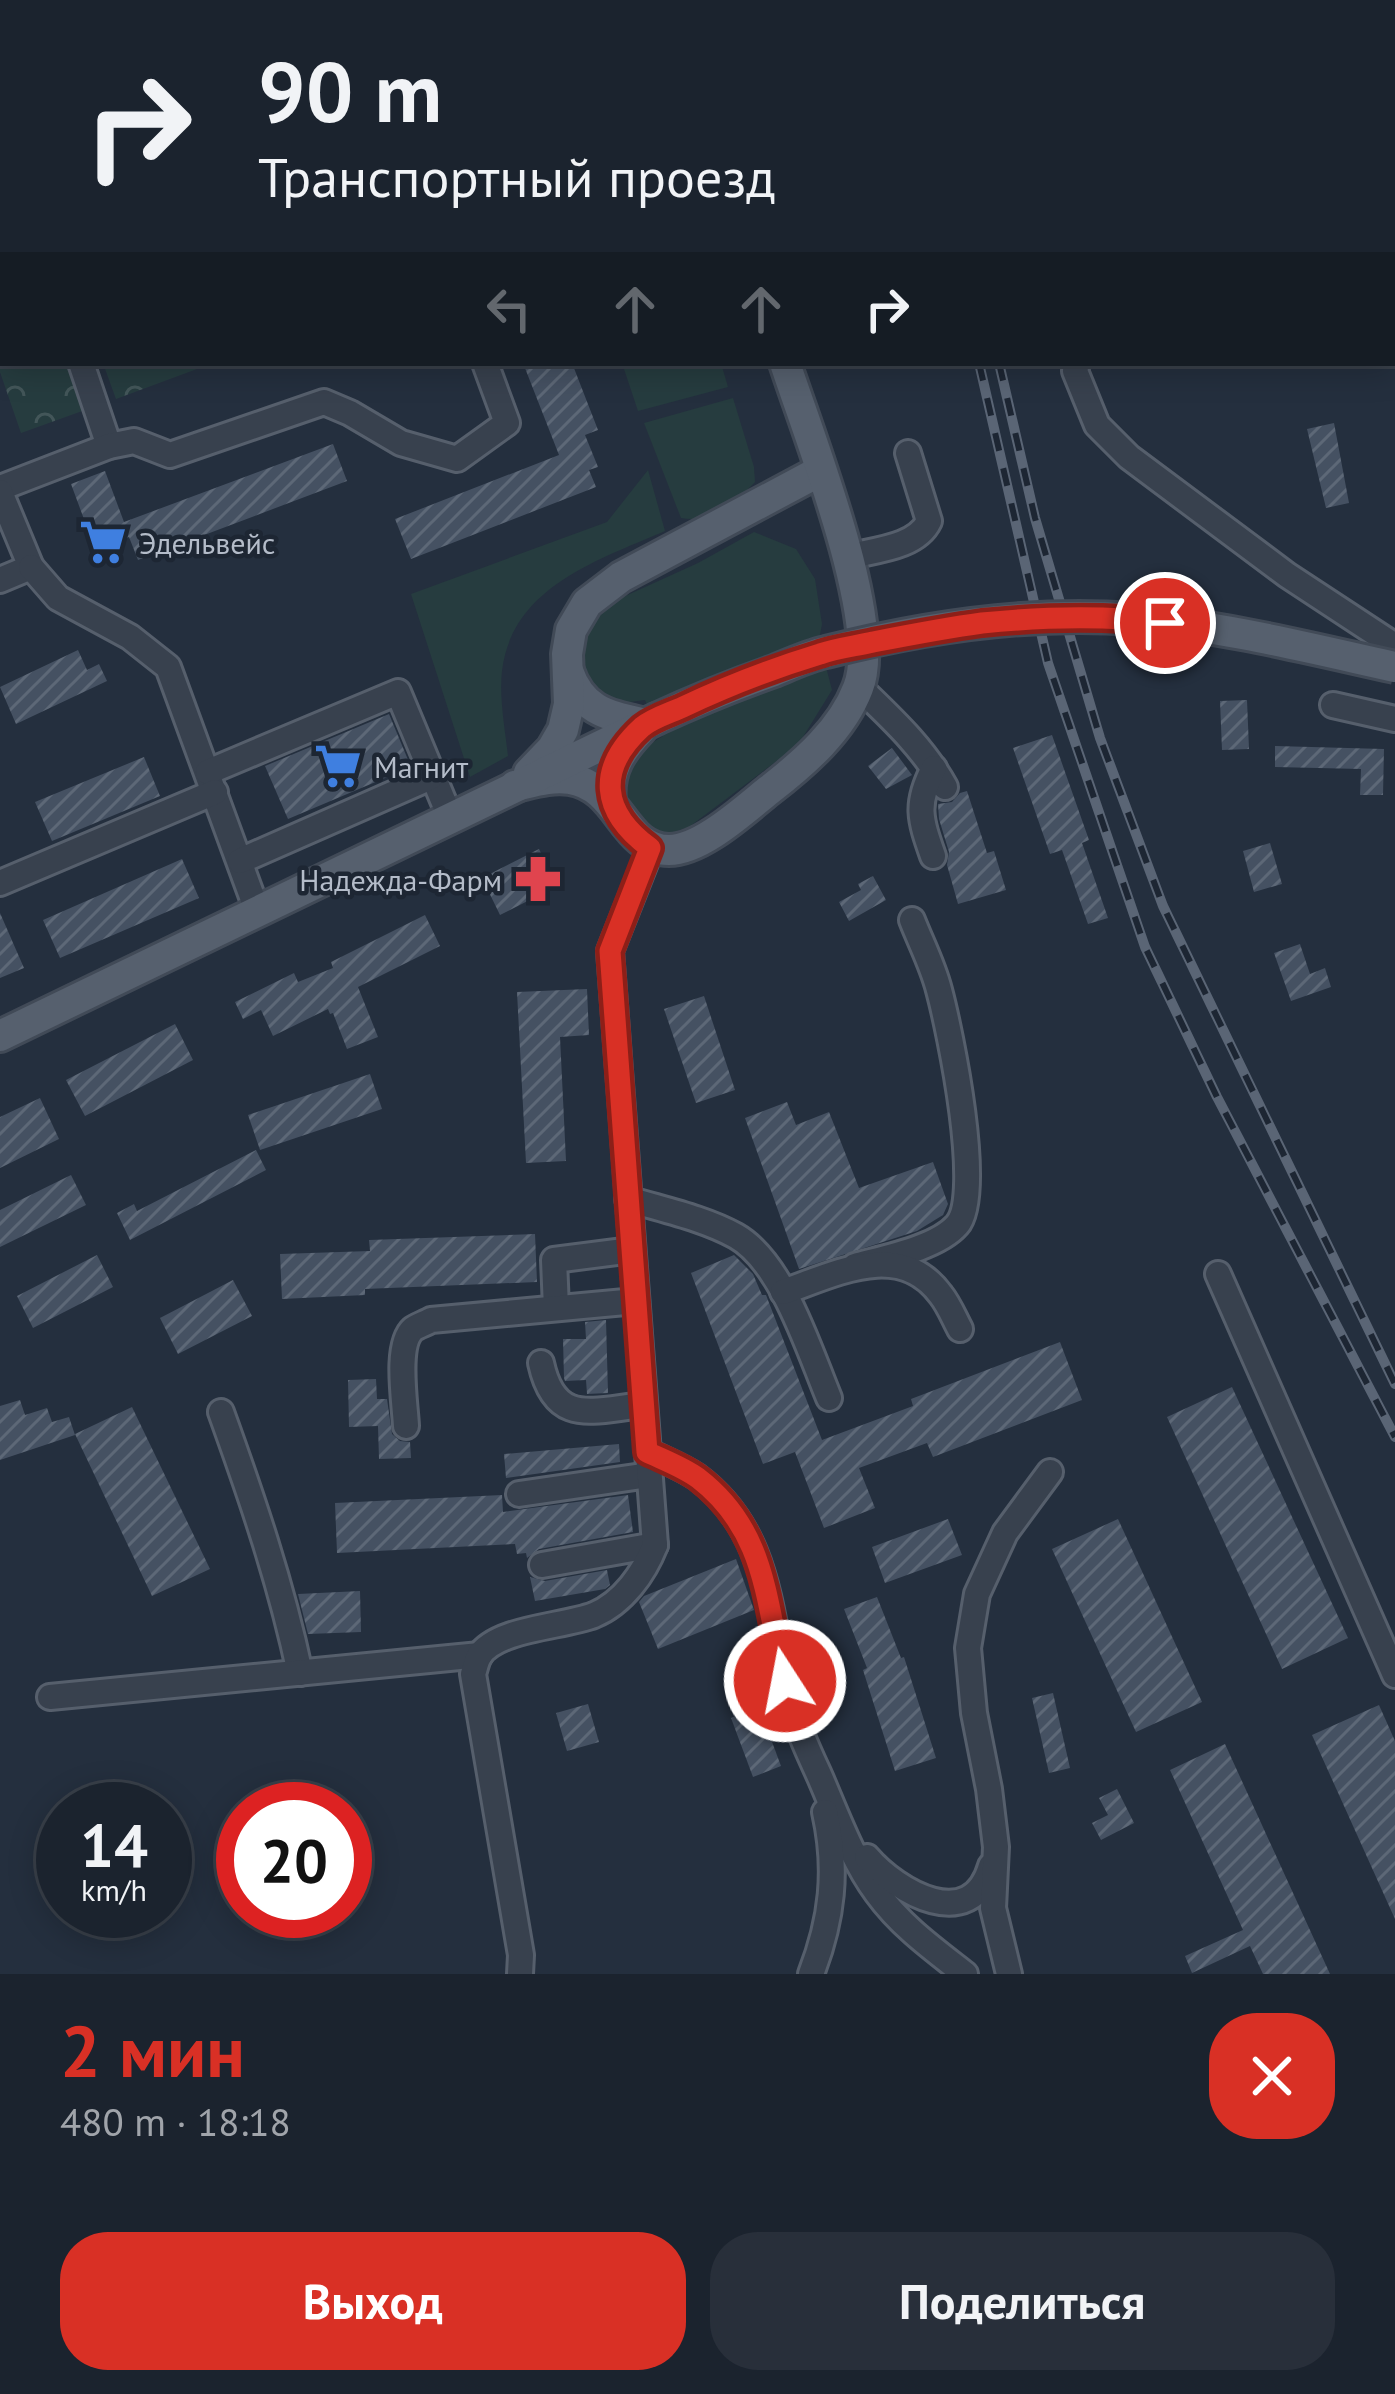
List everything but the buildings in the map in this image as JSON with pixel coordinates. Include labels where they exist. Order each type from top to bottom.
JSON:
[{"type":"main road","points":[[515,786],[545,779],[580,782],[610,801],[650,848],[678,850],[700,841],[782,780],[844,717],[860,686],[866,658],[861,615],[786,366]]},
{"type":"main road","points":[[515,786],[552,749],[563,730],[569,704],[567,655],[572,630],[587,602],[603,588],[820,471]]},
{"type":"main road","points":[[0,1036],[650,722],[822,652],[982,623],[1132,619],[1211,629],[1395,667]]},
{"type":"main road","points":[[568,671],[580,697],[592,707],[620,718],[650,722]]},
{"type":"main road","points":[[610,801],[611,770],[650,722]]},
{"type":"street","points":[[81,366],[109,446]]},
{"type":"street","points":[[258,913],[168,668],[130,638],[58,598],[31,568],[0,490],[109,446],[134,441],[170,455],[324,402],[400,443],[457,459],[507,423],[485,366]]},
{"type":"street","points":[[1076,366],[1097,425],[1129,457],[1287,575],[1395,646]]},
{"type":"street","points":[[847,557],[923,534],[929,521],[908,453]]},
{"type":"street","points":[[0,580],[31,568]]},
{"type":"street","points":[[860,686],[910,736],[940,778],[924,787],[920,803],[933,856]]},
{"type":"street","points":[[0,884],[398,692],[443,820]]},
{"type":"street","points":[[1333,705],[1395,719]]},
{"type":"street","points":[[240,861],[431,777]]},
{"type":"street","points":[[520,1974],[521,1954],[473,1675],[480,1655],[497,1640],[596,1614],[621,1597],[646,1567],[655,1545],[610,951],[650,848]]},
{"type":"street","points":[[783,1292],[944,1237],[966,1210],[969,1176],[950,1038],[938,984],[912,920]]},
{"type":"street","points":[[628,1198],[740,1238],[764,1259],[830,1398]]},
{"type":"street","points":[[556,1308],[554,1260],[631,1245]]},
{"type":"street","points":[[855,1266],[882,1262],[926,1278],[960,1329]]},
{"type":"street","points":[[1218,1274],[1395,1676]]},
{"type":"street","points":[[406,1426],[403,1355],[414,1328],[431,1320],[635,1300]]},
{"type":"street","points":[[541,1363],[546,1388],[568,1408],[586,1411],[644,1405]]},
{"type":"street","points":[[221,1412],[269,1549],[300,1673]]},
{"type":"street","points":[[519,1494],[648,1463],[694,1474],[720,1497],[747,1532],[761,1567],[793,1714],[838,1821],[875,1891],[912,1933],[965,1974]]},
{"type":"street","points":[[1009,1974],[993,1909],[996,1846],[968,1648],[977,1594],[1005,1533],[1050,1472]]},
{"type":"street","points":[[542,1565],[655,1545]]},
{"type":"street","points":[[50,1697],[480,1655]]},
{"type":"street","points":[[811,1974],[826,1934],[833,1886],[829,1828],[815,1766]]},
{"type":"street","points":[[838,1821],[881,1874],[934,1902],[956,1902],[975,1894],[988,1877],[996,1846]]},
{"type":"green space","points":[[0,366],[67,366],[85,410],[21,433]]},
{"type":"green space","points":[[104,366],[205,366],[116,399]]},
{"type":"green space","points":[[623,366],[722,366],[728,387],[638,411]]},
{"type":"green space","points":[[733,398],[755,482],[713,515],[681,518],[644,423]]},
{"type":"green space","points":[[648,470],[665,531],[562,580],[522,618],[509,642],[502,671],[508,756],[470,777],[411,594],[607,522]]},
{"type":"green space","points":[[754,532],[796,549],[815,579],[822,624],[819,640],[832,690],[798,745],[689,827],[665,835],[636,819],[620,786],[635,756],[663,736],[645,700],[622,703],[591,694],[575,669],[582,632],[599,608]]},
{"type":"railway","points":[[980,366],[1048,663],[1145,947],[1217,1097],[1395,1437]]},
{"type":"railway","points":[[1000,366],[1035,518],[1100,738],[1163,906],[1395,1384]]},
{"type":"place","name":"Эдельвейс","points":[[103,542]]},
{"type":"place","name":"Магнит","points":[[338,766]]},
{"type":"place","name":"Надежда-Фарм","points":[[538,879]]},
{"type":"route","points":[[785,1681],[761,1567],[747,1532],[720,1497],[694,1474],[647,1452],[610,951],[650,848],[610,801],[611,770],[645,724],[822,652],[982,623],[1037,619],[1165,623]]}]
